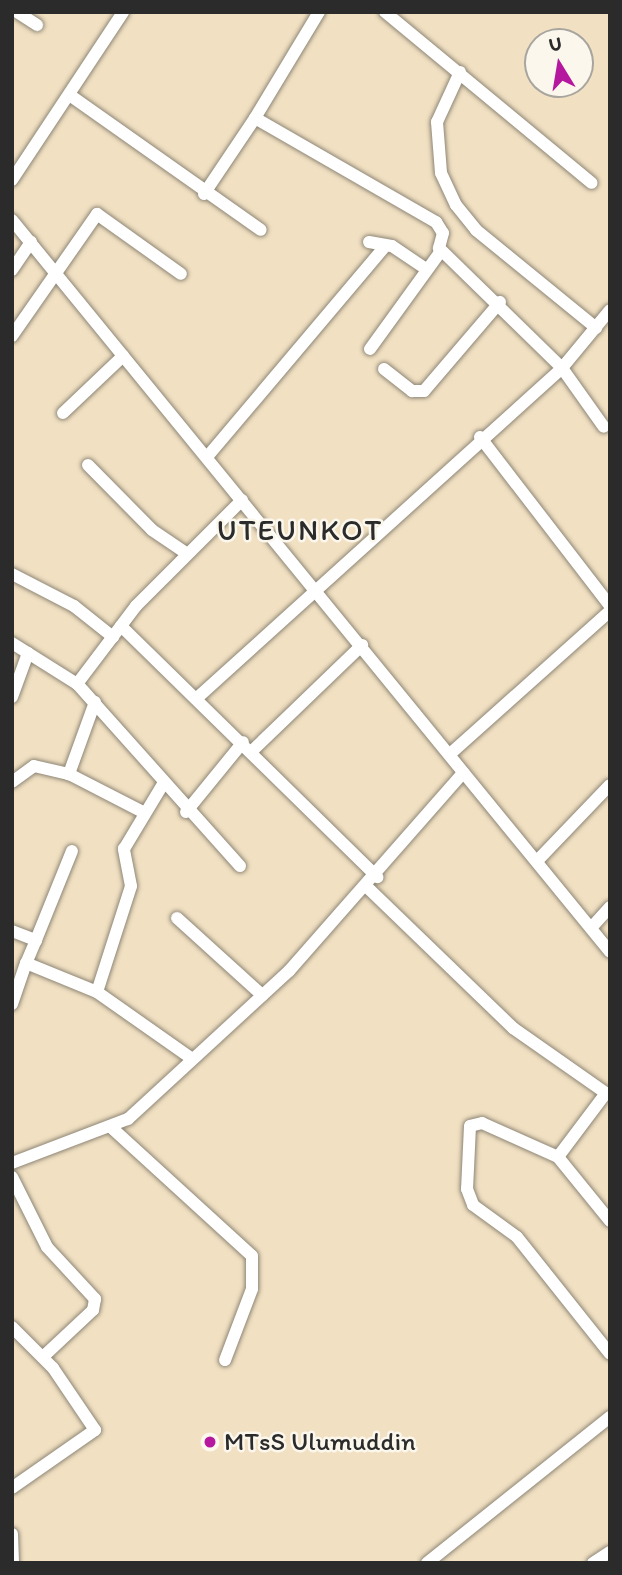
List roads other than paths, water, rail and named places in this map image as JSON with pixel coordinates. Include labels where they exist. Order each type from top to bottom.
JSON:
[{"type":"street","points":[[17,12],[37,25]]},
{"type":"street","points":[[12,180],[71,96],[123,12]]},
{"type":"street","points":[[204,194],[255,118],[319,12]]},
{"type":"street","points":[[385,12],[592,183]]},
{"type":"street","points":[[460,72],[437,122],[441,173],[456,205],[477,230],[596,328]]},
{"type":"street","points":[[71,96],[204,194],[261,230]]},
{"type":"street","points":[[255,118],[439,224],[441,251],[500,302],[562,368],[604,427]]},
{"type":"street","points":[[12,336],[100,214],[181,274]]},
{"type":"street","points":[[12,220],[362,645],[610,952]]},
{"type":"street","points":[[12,270],[31,242]]},
{"type":"street","points":[[369,242],[386,245],[425,268]]},
{"type":"street","points":[[207,457],[386,245]]},
{"type":"street","points":[[370,349],[425,268],[441,251]]},
{"type":"street","points":[[384,369],[412,391],[424,391],[500,302]]},
{"type":"street","points":[[197,698],[480,437],[562,368],[610,310]]},
{"type":"street","points":[[62,413],[123,356]]},
{"type":"street","points":[[450,754],[610,609],[480,437]]},
{"type":"street","points":[[88,465],[152,530],[186,553]]},
{"type":"street","points":[[77,684],[117,631],[186,553],[242,500]]},
{"type":"street","points":[[12,574],[117,631],[197,698],[248,746],[377,877]]},
{"type":"street","points":[[12,643],[77,684],[186,812],[240,866]]},
{"type":"street","points":[[186,812],[248,746],[362,645]]},
{"type":"street","points":[[12,697],[28,653]]},
{"type":"street","points":[[69,774],[95,702]]},
{"type":"street","points":[[12,782],[34,766],[69,774],[145,813]]},
{"type":"street","points":[[12,1163],[113,1129],[262,995],[377,877],[463,773]]},
{"type":"street","points":[[97,992],[131,886],[124,849],[163,784]]},
{"type":"street","points":[[537,861],[610,785]]},
{"type":"street","points":[[12,1004],[72,851]]},
{"type":"street","points":[[367,887],[513,1028],[608,1092],[558,1157]]},
{"type":"street","points":[[591,928],[610,907]]},
{"type":"street","points":[[177,918],[262,995]]},
{"type":"street","points":[[12,931],[36,940]]},
{"type":"street","points":[[26,963],[97,992],[191,1058]]},
{"type":"street","points":[[610,1221],[558,1157],[482,1123],[470,1126],[469,1196],[517,1237],[610,1354]]},
{"type":"street","points":[[113,1129],[252,1256],[253,1289],[225,1360]]},
{"type":"street","points":[[12,1177],[47,1247],[95,1299],[93,1310],[43,1357]]},
{"type":"street","points":[[12,1327],[43,1357],[95,1430],[12,1488]]},
{"type":"street","points":[[427,1563],[610,1417]]},
{"type":"street","points":[[12,1535],[13,1563]]},
{"type":"street","points":[[593,1563],[610,1552]]},
{"type":"place","name":"MTsS Ulumuddin","points":[[210,1442]]},
{"type":"district","name":"UTEUNKOT","points":[[300,530]]}]
